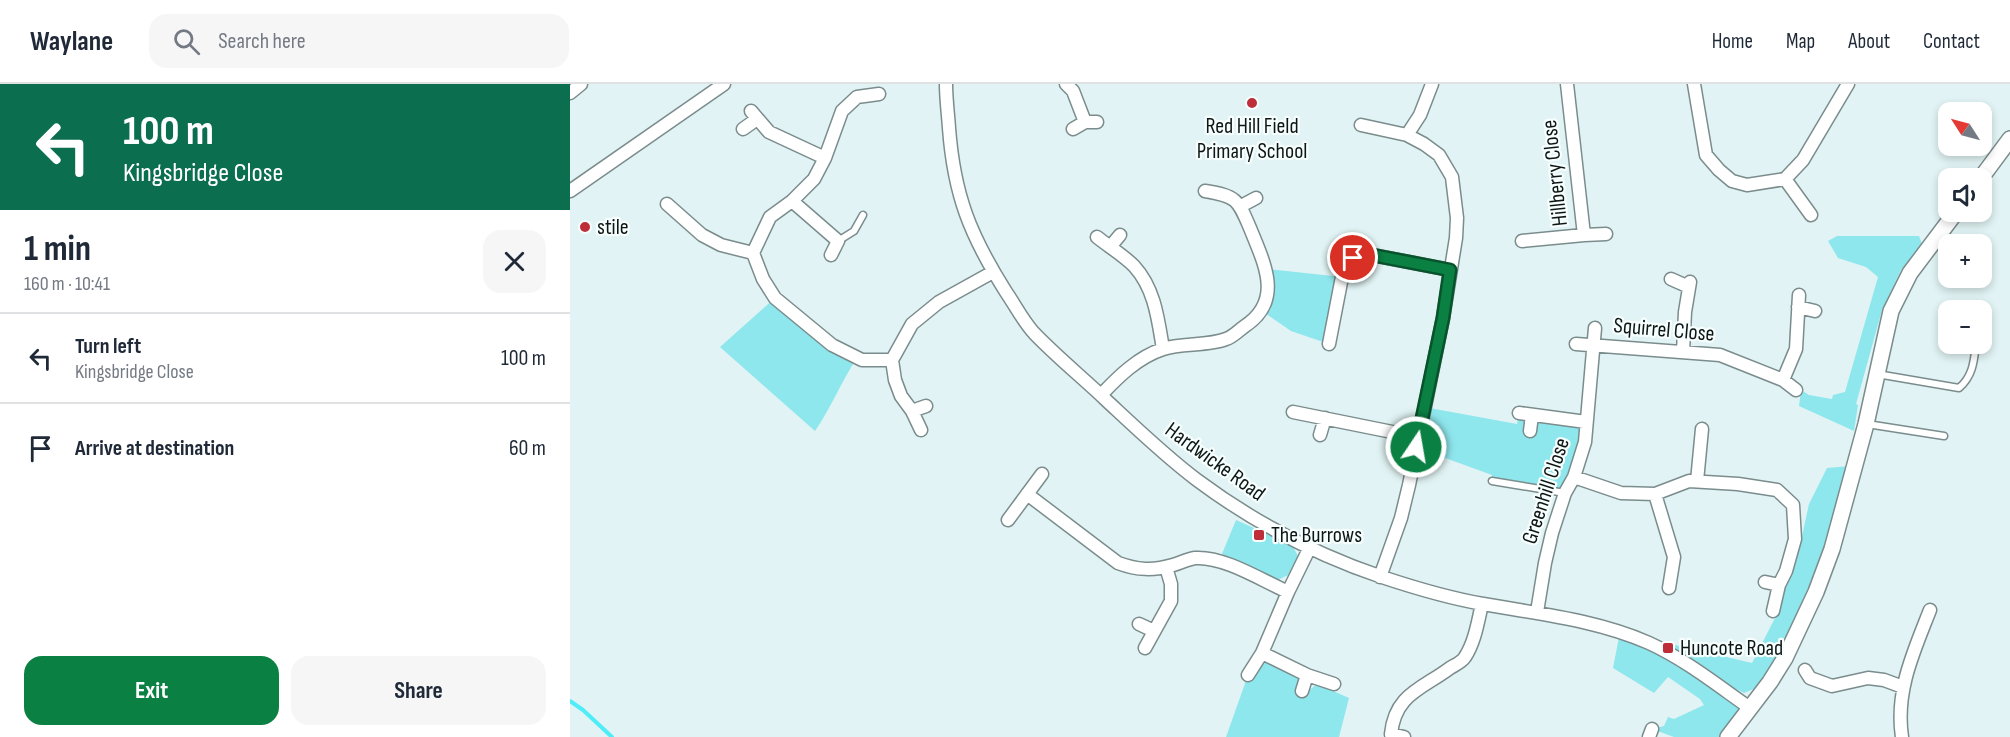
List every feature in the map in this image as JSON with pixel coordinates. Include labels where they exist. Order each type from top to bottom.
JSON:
[{"type":"street","points":[[570,93],[581,84]]},
{"type":"street","points":[[570,191],[724,84]]},
{"type":"street","name":"Hardwicke Road","points":[[946,84],[951,156],[956,186],[967,221],[993,272],[1032,331],[1169,458],[1196,480],[1225,500],[1310,547],[1380,577],[1440,595],[1537,612],[1607,628],[1648,642],[1683,660],[1750,708]]},
{"type":"street","points":[[1066,84],[1073,91],[1088,119],[1073,129]]},
{"type":"street","points":[[1407,135],[1420,115],[1432,84]]},
{"type":"street","name":"Hillberry Close","points":[[1522,241],[1584,235],[1567,84]]},
{"type":"street","points":[[1694,84],[1706,155],[1732,181],[1747,185],[1785,179],[1803,160],[1848,84]]},
{"type":"street","points":[[879,94],[866,90],[842,111],[825,158],[814,179],[792,201],[771,217],[753,253],[763,279],[775,298],[832,345],[862,360],[892,360]]},
{"type":"street","points":[[743,129],[754,115],[769,132],[825,158]]},
{"type":"street","points":[[1360,125],[1407,135],[1438,155],[1452,177],[1457,218],[1443,318],[1401,518],[1380,577]]},
{"type":"street","points":[[1989,168],[2010,140]]},
{"type":"street","points":[[1785,179],[1811,215]]},
{"type":"street","points":[[1101,395],[1137,361],[1163,348],[1226,339],[1256,319],[1262,311],[1268,297],[1267,269],[1241,206],[1225,194],[1205,191]]},
{"type":"street","points":[[1241,206],[1256,198]]},
{"type":"street","points":[[792,201],[838,241],[831,255]]},
{"type":"street","points":[[667,204],[702,235],[721,245],[753,253]]},
{"type":"street","points":[[1728,737],[1785,658],[1816,592],[1832,549],[1866,424],[1891,311],[1910,273],[1948,222]]},
{"type":"street","points":[[1584,235],[1606,234]]},
{"type":"street","points":[[1110,247],[1120,235]]},
{"type":"street","points":[[1096,237],[1134,266],[1149,288],[1155,302],[1163,348]]},
{"type":"street","points":[[1329,344],[1342,277],[1345,267],[1353,258],[1367,254],[1450,270]]},
{"type":"street","points":[[921,430],[912,411],[901,396],[895,380],[892,360],[912,324],[939,302],[993,272]]},
{"type":"street","points":[[1671,279],[1690,285],[1685,312],[1683,352]]},
{"type":"street","points":[[1783,380],[1796,349],[1798,301],[1815,311]]},
{"type":"street","name":"Greenhill Close","points":[[1537,612],[1545,563],[1565,493],[1574,477],[1585,442],[1595,328]]},
{"type":"street","name":"Squirrel Close","points":[[1576,344],[1720,355],[1783,380],[1796,390]]},
{"type":"street","points":[[912,411],[926,406]]},
{"type":"street","points":[[1293,412],[1417,437]]},
{"type":"street","points":[[1530,431],[1526,414],[1586,422]]},
{"type":"street","points":[[1320,435],[1324,418]]},
{"type":"street","points":[[1697,481],[1702,429]]},
{"type":"street","points":[[1008,520],[1042,474]]},
{"type":"street","points":[[1574,477],[1621,493],[1655,494],[1689,481],[1738,484],[1777,490],[1793,505],[1795,539],[1786,571],[1779,585],[1773,611]]},
{"type":"street","points":[[1027,494],[1118,563],[1134,569],[1150,570],[1194,558],[1218,560],[1288,592]]},
{"type":"street","points":[[1655,494],[1674,557],[1669,588]]},
{"type":"street","points":[[1248,675],[1262,652],[1310,547]]},
{"type":"street","points":[[1145,648],[1171,601],[1171,584],[1166,567]]},
{"type":"street","points":[[1765,582],[1779,585]]},
{"type":"street","points":[[1404,737],[1391,735],[1393,721],[1400,704],[1464,658],[1475,632],[1482,604]]},
{"type":"street","points":[[1902,737],[1901,706],[1908,664],[1930,610]]},
{"type":"street","points":[[1139,624],[1154,630]]},
{"type":"street","points":[[1262,652],[1307,675],[1334,684]]},
{"type":"street","points":[[1805,670],[1809,678],[1832,686],[1868,678],[1884,680],[1903,687]]},
{"type":"street","points":[[1302,691],[1307,675]]},
{"type":"lane","points":[[838,241],[854,231],[862,215]]},
{"type":"lane","points":[[1877,374],[1959,388],[1967,381],[1974,354]]},
{"type":"lane","points":[[1866,424],[1944,436]]},
{"type":"lane","points":[[1492,481],[1565,493]]},
{"type":"shaded area","points":[[1837,236],[1919,236],[1922,244],[1901,270],[1882,310],[1856,404],[1858,405],[1854,431],[1799,406],[1801,390],[1809,395],[1832,399],[1833,395],[1845,392],[1878,277],[1866,267],[1838,258],[1828,241]]},
{"type":"shaded area","points":[[1267,269],[1342,277],[1329,344],[1291,331],[1262,311]]},
{"type":"shaded area","points":[[775,298],[857,358],[815,431],[720,347]]},
{"type":"shaded area","points":[[1424,407],[1517,424],[1519,413],[1586,422],[1565,493],[1492,481],[1492,475],[1415,447]]},
{"type":"shaded area","points":[[1850,466],[1811,592],[1761,686],[1744,693],[1712,677],[1750,708],[1728,737],[1674,737],[1652,729],[1664,726],[1668,717],[1674,719],[1704,705],[1700,699],[1668,677],[1654,693],[1613,668],[1620,632],[1752,663],[1778,612],[1784,587],[1799,550],[1809,504],[1827,468]]},
{"type":"shaded area","points":[[1236,520],[1292,545],[1298,556],[1288,575],[1278,580],[1261,575],[1222,554]]},
{"type":"shaded area","points":[[1262,653],[1307,675],[1307,692],[1317,684],[1349,698],[1339,737],[1226,737],[1248,675]]},
{"type":"waterway","points":[[570,701],[612,737]]},
{"type":"place","name":"Red Hill Field Primary School","points":[[1252,103]]},
{"type":"place","name":"stile","points":[[585,227]]},
{"type":"place","name":"The Burrows","points":[[1259,535]]},
{"type":"place","name":"Huncote Road","points":[[1668,648]]},
{"type":"route","points":[[1353,258],[1367,254],[1450,270],[1443,318],[1416,447]]}]
